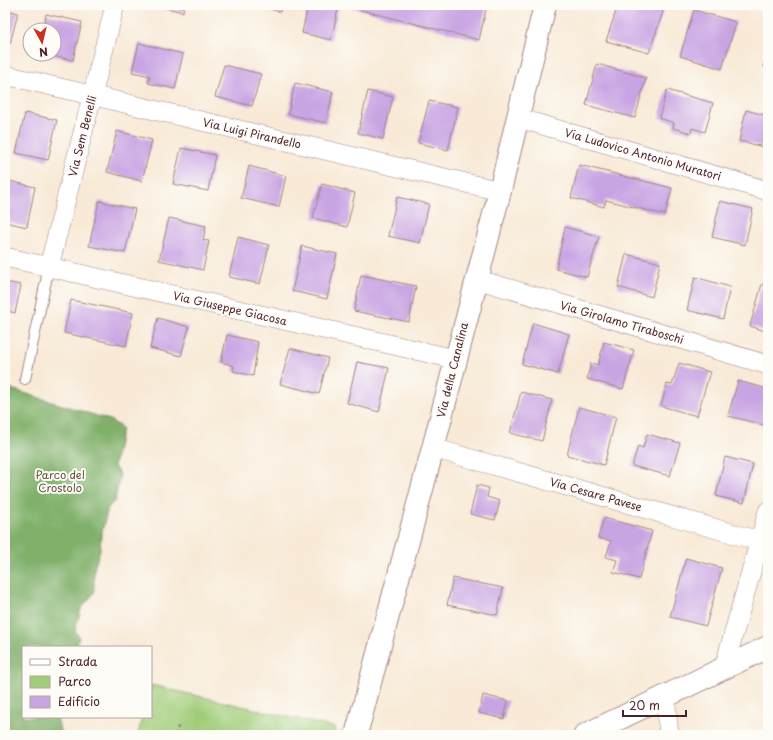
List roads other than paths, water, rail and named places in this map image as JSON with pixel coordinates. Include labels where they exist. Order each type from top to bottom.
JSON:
[{"type":"street","name":"Via Sem Benelli","points":[[49,267],[115,5]]},
{"type":"street","name":"Via della Canalina","points":[[357,734],[500,191],[545,5]]},
{"type":"street","name":"Via Luigi Pirandello","points":[[5,75],[500,191]]},
{"type":"street","name":"Via Ludovico Antonio Muratori","points":[[518,118],[768,191]]},
{"type":"street","name":"Via Giuseppe Giacosa","points":[[5,257],[455,359]]},
{"type":"street","name":"Via Girolamo Tiraboschi","points":[[476,279],[768,366]]},
{"type":"street","name":"Via Cesare Pavese","points":[[433,448],[759,541]]},
{"type":"street","points":[[724,668],[768,511]]},
{"type":"street","points":[[585,735],[768,647]]},
{"type":"street","points":[[665,696],[669,735]]},
{"type":"lane","points":[[25,379],[49,267]]},
{"type":"park label","name":"Parco del Crostolo","points":[[60,480]]}]
